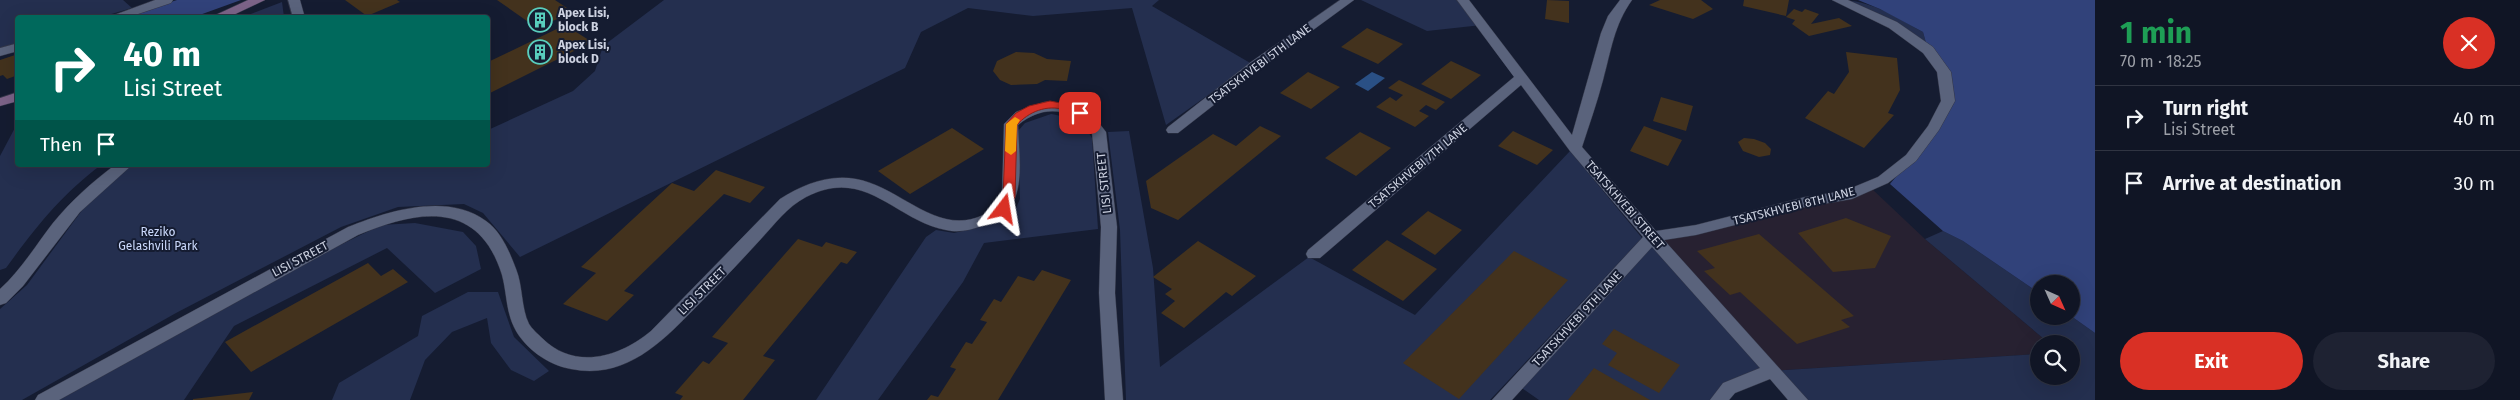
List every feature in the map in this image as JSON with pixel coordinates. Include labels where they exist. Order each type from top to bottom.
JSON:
[{"type":"main road","points":[[223,15],[259,0]]},
{"type":"main road","points":[[0,102],[15,97]]},
{"type":"street","points":[[121,15],[167,0]]},
{"type":"street","points":[[294,0],[298,15]]},
{"type":"street","name":"TSATSKHVEBI 5TH LANE","points":[[1173,130],[1256,65],[1348,0]]},
{"type":"street","name":"TSATSKHVEBI STREET","points":[[1463,0],[1576,148],[1652,237],[1799,400]]},
{"type":"street","points":[[1576,148],[1599,70],[1606,36],[1620,6],[1626,0]]},
{"type":"street","name":"TSATSKHVEBI 8TH LANE","points":[[1652,237],[1696,230],[1805,202],[1847,195],[1883,180],[1916,150],[1934,127],[1948,101],[1944,72],[1928,50],[1893,25],[1838,0]]},
{"type":"street","points":[[0,52],[15,48]]},
{"type":"street","name":"TSATSKHVEBI 7TH LANE","points":[[1314,254],[1521,78]]},
{"type":"street","name":"LISI STREET","points":[[44,400],[353,231],[378,220],[404,214],[447,214],[479,223],[490,234],[506,263],[521,325],[538,346],[571,364],[595,364],[617,360],[638,350],[657,336],[714,280],[785,203],[800,193],[817,186],[837,182],[878,189],[922,218],[954,227],[977,224],[992,217],[1004,209],[1009,197],[1011,124],[1020,115],[1033,108],[1050,105],[1067,107],[1080,113],[1092,121],[1099,132],[1109,227],[1107,293],[1114,400]]},
{"type":"street","points":[[0,299],[35,261],[60,225],[88,194],[122,167]]},
{"type":"street","name":"TSATSKHVEBI 9TH LANE","points":[[1501,400],[1652,237]]},
{"type":"street","points":[[1719,400],[1729,388],[1772,371]]},
{"type":"shaded area","points":[[177,0],[241,0],[200,15],[130,15]]},
{"type":"shaded area","points":[[1858,0],[2095,0],[2095,333],[2080,322],[2080,275],[2030,275],[2030,287],[1963,241],[1943,231],[1890,184],[1911,158],[1948,101],[1944,72],[1928,50],[1923,32],[1880,9]]},
{"type":"shaded area","points":[[1372,72],[1385,78],[1368,91],[1355,84]]},
{"type":"shaded area","points":[[1871,188],[1925,239],[2039,335],[2030,335],[2030,355],[1772,371],[1652,237]]},
{"type":"green space","points":[[0,0],[123,0],[132,8],[108,15],[15,15],[15,44],[0,48]]},
{"type":"green space","name":"Reziko Gelashvili Park","points":[[664,0],[1159,0],[1152,6],[1252,64],[1166,125],[1132,8],[1033,16],[968,8],[921,32],[905,68],[520,257],[483,213],[464,204],[398,207],[341,227],[176,313],[22,400],[0,400],[0,309],[27,285],[91,198],[129,167],[490,167],[490,129],[573,91],[595,71],[603,46]]},
{"type":"green space","points":[[1361,0],[1463,0],[1482,25],[1427,31]]},
{"type":"green space","points":[[1838,0],[1872,6],[1923,32],[1928,50],[1893,25]]},
{"type":"green space","points":[[282,2],[284,15],[248,15]]},
{"type":"green space","points":[[1051,114],[1075,122],[1085,128],[1092,138],[1098,229],[984,243],[963,282],[878,400],[816,400],[926,237],[936,230],[954,233],[996,223],[1014,212],[1020,199],[1018,131],[1025,123]]},
{"type":"green space","points":[[15,128],[15,167],[98,167],[61,200],[27,239],[6,268],[0,270],[0,156]]},
{"type":"green space","points":[[1129,131],[1153,268],[1160,367],[1309,257],[1415,315],[1570,151],[1642,238],[1490,400],[1126,400],[1120,230],[1108,132]]},
{"type":"green space","points":[[415,223],[463,232],[476,246],[481,269],[435,293],[387,248],[234,326],[184,400],[57,400],[297,266],[381,225]]},
{"type":"green space","points":[[1943,231],[1963,241],[2030,287],[2030,325],[2080,325],[2080,322],[2095,333],[2095,400],[1799,400],[1771,371],[1719,400],[1539,400],[1516,384],[1652,237],[1772,371],[2030,355],[2030,385],[2080,385],[2080,335],[2039,335],[1925,239]]},
{"type":"green space","points":[[468,292],[498,292],[514,337],[549,371],[534,381],[511,370],[491,343],[487,318],[452,332],[425,360],[410,400],[332,400],[339,383],[418,336],[422,316]]},
{"type":"building","points":[[345,0],[397,0],[400,2],[369,15],[366,15]]},
{"type":"building","name":"Apex Lisi, block B","points":[[497,0],[555,0],[573,12],[537,28]]},
{"type":"building","points":[[1547,0],[1569,1],[1569,23],[1545,19]]},
{"type":"building","points":[[1660,0],[1701,0],[1713,9],[1693,19],[1649,5]]},
{"type":"building","points":[[1744,0],[1789,0],[1786,16],[1743,6]]},
{"type":"building","points":[[1794,9],[1802,12],[1805,9],[1819,14],[1811,24],[1839,18],[1852,26],[1809,36],[1792,24],[1795,20],[1786,17]]},
{"type":"building","name":"Apex Lisi, block D","points":[[565,25],[592,42],[490,93],[490,61]]},
{"type":"building","points":[[1367,28],[1403,44],[1378,64],[1341,47]]},
{"type":"building","points":[[1016,52],[1034,53],[1047,59],[1071,61],[1067,81],[1045,80],[1037,84],[1011,85],[1000,80],[993,71],[997,61]]},
{"type":"building","points":[[1846,52],[1897,58],[1900,90],[1888,113],[1894,115],[1864,148],[1805,118],[1828,91],[1834,94],[1849,72]]},
{"type":"building","points":[[15,55],[15,76],[7,79],[3,75],[0,76],[0,60]]},
{"type":"building","points":[[1451,61],[1481,75],[1451,99],[1421,84]]},
{"type":"building","points":[[1308,72],[1340,87],[1311,109],[1280,93]]},
{"type":"building","points":[[1399,80],[1445,102],[1436,110],[1426,105],[1419,111],[1429,116],[1415,127],[1376,107],[1390,97],[1396,101],[1403,95],[1388,88]]},
{"type":"building","points":[[1661,97],[1693,106],[1686,131],[1653,121]]},
{"type":"building","points":[[1260,126],[1281,136],[1178,220],[1151,208],[1146,181],[1213,134],[1236,146]]},
{"type":"building","points":[[1644,126],[1682,140],[1668,166],[1630,151]]},
{"type":"building","points":[[952,128],[984,149],[910,194],[878,171]]},
{"type":"building","points":[[1513,131],[1553,150],[1537,165],[1498,146]]},
{"type":"building","points":[[1360,132],[1391,148],[1356,176],[1325,158]]},
{"type":"building","points":[[1744,138],[1765,143],[1771,149],[1770,155],[1759,157],[1743,151],[1738,142]]},
{"type":"building","points":[[716,170],[765,187],[750,203],[724,194],[624,291],[634,295],[607,321],[563,304],[596,273],[581,267],[672,183],[694,191]]},
{"type":"building","points":[[1428,211],[1462,230],[1435,255],[1401,234]]},
{"type":"building","points":[[1846,218],[1891,236],[1875,268],[1833,272],[1798,233]]},
{"type":"building","points":[[1759,234],[1854,316],[1841,320],[1850,327],[1797,344],[1740,292],[1730,295],[1704,271],[1715,268],[1697,251]]},
{"type":"building","points":[[798,239],[822,247],[826,242],[857,252],[847,264],[841,262],[763,356],[775,360],[743,400],[680,400],[683,396],[675,393],[703,361],[709,364],[728,343],[712,337]]},
{"type":"building","points":[[1387,240],[1437,269],[1403,301],[1352,270]]},
{"type":"building","points":[[1198,241],[1256,276],[1232,296],[1226,292],[1184,328],[1161,313],[1175,301],[1165,294],[1172,289],[1153,277]]},
{"type":"building","points":[[1514,251],[1568,280],[1459,399],[1403,363]]},
{"type":"building","points":[[368,263],[381,276],[393,269],[408,282],[251,372],[225,342]]},
{"type":"building","points":[[1042,270],[1071,280],[998,400],[927,400],[931,395],[938,397],[956,369],[950,367],[966,342],[972,344],[987,322],[980,320],[994,299],[1001,302],[1018,276],[1034,281]]},
{"type":"building","points":[[1614,329],[1680,365],[1659,393],[1608,365],[1617,353],[1602,344]]},
{"type":"building","points":[[1594,368],[1650,400],[1568,400]]},
{"type":"building","points":[[253,392],[249,400],[193,400],[193,399]]},
{"type":"slow traffic","points":[[1011,151],[1011,124],[1015,120]]},
{"type":"place","name":"Apex Lisi, block B","points":[[540,20]]},
{"type":"place","name":"Apex Lisi, block D","points":[[540,52]]},
{"type":"route","points":[[1004,209],[1009,197],[1011,124],[1020,115],[1033,108],[1050,105],[1067,107],[1080,113]]}]
